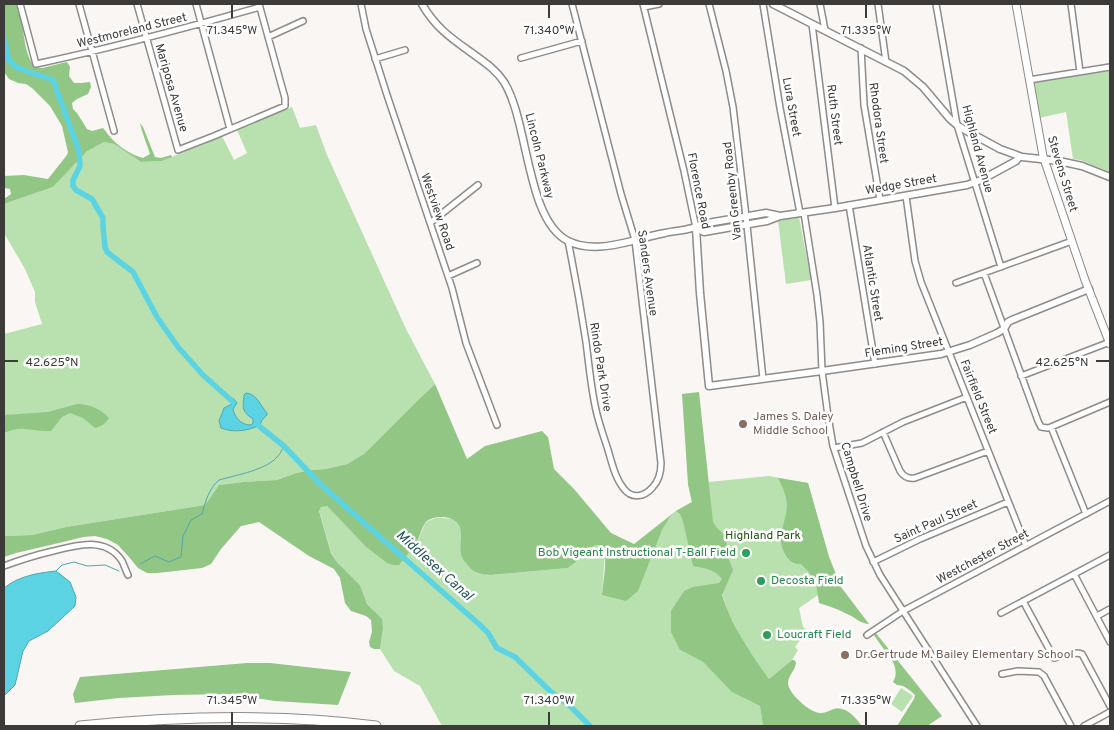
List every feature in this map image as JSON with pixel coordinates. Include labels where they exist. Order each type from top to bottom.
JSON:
[{"type":"highway","points":[[80,726],[230,717],[314,720],[376,726]]},
{"type":"main road","name":"Stevens Street","points":[[1016,4],[1044,160],[1110,343]]},
{"type":"street","name":"Westmoreland Street","points":[[20,4],[36,64],[146,39],[260,6]]},
{"type":"street","points":[[79,4],[114,130]]},
{"type":"street","name":"Mariposa Avenue","points":[[137,4],[178,150],[230,129]]},
{"type":"street","points":[[196,4],[230,129],[285,106],[285,98],[260,6]]},
{"type":"street","name":"Westview Road","points":[[361,4],[375,59],[452,288],[466,343],[497,425]]},
{"type":"street","name":"Lincoln Parkway","points":[[422,4],[438,27],[491,67],[504,81],[519,121],[541,207],[551,226],[568,241]]},
{"type":"street","name":"Sanders Avenue","points":[[572,4],[621,194],[635,240],[661,470],[656,483],[645,494],[634,496],[626,491]]},
{"type":"street","points":[[643,6],[659,4]]},
{"type":"street","name":"Van Greenby Road","points":[[709,4],[730,89],[736,126],[763,379]]},
{"type":"street","name":"Lura Street","points":[[764,4],[780,108],[802,213]]},
{"type":"street","points":[[772,4],[904,71],[924,87],[950,119],[965,130],[1000,149],[1019,156],[1082,166],[1110,177]]},
{"type":"street","points":[[820,4],[825,30]]},
{"type":"street","points":[[878,4],[886,62]]},
{"type":"street","name":"Highland Avenue","points":[[936,4],[957,124],[1001,268]]},
{"type":"street","points":[[1071,4],[1080,72]]},
{"type":"street","name":"Florence Road","points":[[643,6],[682,162],[696,228],[709,386]]},
{"type":"street","points":[[268,36],[302,21]]},
{"type":"street","name":"Ruth Street","points":[[812,24],[835,208]]},
{"type":"street","points":[[521,58],[582,41]]},
{"type":"street","name":"Rhodora Street","points":[[861,48],[864,106],[880,200]]},
{"type":"street","points":[[375,59],[405,50]]},
{"type":"street","points":[[1029,80],[1110,67]]},
{"type":"street","name":"Wedge Street","points":[[747,224],[766,221],[780,216],[975,183],[1016,161],[1019,156]]},
{"type":"street","points":[[430,223],[478,185]]},
{"type":"street","name":"Fairfield Street","points":[[906,196],[916,267],[921,282],[1026,546]]},
{"type":"street","name":"Atlantic Street","points":[[849,205],[875,364]]},
{"type":"street","name":"Wedge Street","points":[[746,216],[766,213],[780,216]]},
{"type":"street","name":"Campbell Drive","points":[[802,213],[817,295],[822,371],[834,448],[866,546],[873,562],[903,611],[977,726]]},
{"type":"street","points":[[568,241],[583,246],[614,245],[664,233],[696,228],[702,224],[746,216]]},
{"type":"street","points":[[696,228],[704,232],[747,224]]},
{"type":"street","name":"Rindo Park Drive","points":[[568,241],[596,410],[615,471],[622,487],[626,491]]},
{"type":"street","points":[[956,283],[1072,242]]},
{"type":"street","points":[[448,276],[477,263]]},
{"type":"street","points":[[984,273],[1039,424],[1044,428],[1051,427],[1110,402]]},
{"type":"street","name":"Fleming Street","points":[[709,386],[875,364],[949,352],[997,333],[1004,329],[1008,322],[1012,320],[1089,289]]},
{"type":"street","points":[[1021,376],[1110,343]]},
{"type":"street","points":[[834,448],[862,443],[903,422],[967,397]]},
{"type":"street","points":[[1051,427],[1086,514]]},
{"type":"street","points":[[883,432],[900,471],[906,478],[915,478],[988,451]]},
{"type":"street","name":"Westchester Street","points":[[867,635],[903,611],[1110,501]]},
{"type":"street","name":"Saint Paul Street","points":[[873,562],[1008,502]]},
{"type":"street","points":[[4,566],[72,546],[95,544],[112,552],[121,560],[128,575]]},
{"type":"street","points":[[1001,613],[1110,555]]},
{"type":"street","points":[[1074,574],[1110,642]]},
{"type":"street","points":[[1024,601],[1054,658],[1080,652],[1085,657],[1110,706]]},
{"type":"street","points":[[1097,616],[1110,609]]},
{"type":"street","points":[[1002,674],[1018,671],[1040,672],[1071,726]]},
{"type":"street","points":[[1084,726],[1110,712]]},
{"type":"green space","points":[[4,4],[16,4],[27,51],[35,67],[42,68],[67,62],[70,67],[69,76],[74,83],[90,82],[91,87],[88,94],[72,103],[73,109],[87,129],[92,131],[103,128],[122,147],[134,155],[143,158],[150,154],[140,123],[155,157],[161,158],[171,155],[172,157],[162,161],[141,162],[114,144],[104,142],[87,151],[53,187],[4,204],[4,199],[11,194],[10,189],[4,188],[4,176],[24,175],[48,179],[68,152],[62,126],[50,106],[32,88],[26,84],[9,79],[4,72]]},
{"type":"green space","points":[[1110,71],[1110,172],[1073,159],[1066,112],[1039,118],[1033,83]]},
{"type":"green space","points":[[292,107],[300,128],[316,125],[327,155],[406,329],[435,384],[364,454],[347,464],[296,473],[277,480],[219,485],[205,505],[66,527],[32,535],[4,536],[4,334],[42,324],[35,302],[35,292],[25,269],[4,233],[4,204],[53,187],[87,150],[104,142],[114,144],[141,162],[162,161],[222,136],[234,160],[247,153],[237,130]]},
{"type":"green space","points":[[799,217],[811,280],[786,284],[778,221]]},
{"type":"green space","points":[[435,384],[467,459],[485,446],[542,431],[548,437],[554,469],[574,489],[611,533],[634,544],[676,511],[662,530],[638,591],[626,601],[602,595],[605,558],[603,547],[597,545],[588,548],[582,557],[568,568],[490,575],[477,572],[469,567],[462,557],[460,527],[452,519],[443,517],[433,518],[426,522],[412,549],[399,565],[393,565],[387,563],[365,546],[327,506],[321,507],[319,511],[331,553],[336,561],[360,585],[367,604],[382,619],[383,629],[380,649],[374,649],[370,647],[369,642],[372,632],[371,620],[366,616],[351,611],[345,603],[340,578],[334,569],[309,556],[259,522],[241,526],[211,564],[202,568],[147,573],[138,568],[118,545],[107,539],[95,536],[83,537],[4,557],[4,536],[32,535],[66,527],[205,505],[219,485],[277,480],[296,473],[347,464],[364,454]]},
{"type":"green space","points":[[699,392],[713,522],[726,536],[728,557],[733,570],[722,595],[736,629],[769,679],[794,660],[796,665],[789,677],[788,683],[800,702],[811,710],[820,713],[836,708],[845,710],[854,716],[862,726],[763,726],[760,706],[732,692],[703,662],[680,650],[671,632],[671,611],[684,591],[693,587],[719,583],[722,579],[712,571],[693,566],[683,521],[680,514],[676,511],[692,502],[688,484],[682,394]]},
{"type":"green space","points":[[77,404],[95,408],[109,418],[99,427],[95,428],[83,418],[70,413],[62,417],[51,431],[16,429],[4,433],[4,415],[48,412]]},
{"type":"green space","name":"Highland Park","points":[[769,476],[808,483],[829,557],[839,581],[799,608],[803,627],[807,630],[795,647],[798,650],[792,660],[769,679],[743,642],[727,610],[721,590],[680,650],[703,662],[733,692],[760,706],[763,726],[442,726],[420,686],[394,671],[380,649],[383,629],[373,610],[367,604],[360,585],[336,561],[331,552],[319,510],[321,506],[327,506],[365,546],[393,565],[399,564],[416,544],[425,524],[436,518],[453,519],[458,523],[461,531],[461,540],[478,573],[490,575],[568,568],[582,557],[588,548],[597,545],[603,547],[605,553],[602,595],[662,530],[671,516],[692,502],[688,484]]},
{"type":"green space","points":[[778,478],[808,483],[829,557],[841,587],[869,624],[819,603],[816,583],[808,571],[801,564],[793,563],[782,548],[781,536],[787,504],[785,493]]},
{"type":"green space","points":[[875,632],[942,716],[927,726],[897,726],[915,695],[907,688],[893,682],[896,675],[894,664],[873,634]]},
{"type":"green space","points":[[247,663],[270,663],[351,672],[338,705],[275,701],[229,694],[119,698],[75,703],[73,694],[80,677]]},
{"type":"green space","points":[[901,688],[913,696],[902,712],[891,704]]},
{"type":"water","points":[[246,393],[253,395],[267,413],[260,425],[241,431],[221,428],[219,421],[224,408],[232,404],[233,398],[237,403],[233,409],[237,418],[244,424],[251,425],[253,423],[253,419],[246,414],[244,409],[244,395]]},
{"type":"water","points":[[56,571],[70,582],[76,597],[75,606],[48,631],[29,641],[23,651],[15,685],[4,696],[4,588],[29,576]]},
{"type":"waterway","points":[[4,37],[9,61],[18,68],[53,80],[79,151],[80,166],[73,180],[73,186],[76,190],[92,199],[103,218],[107,252],[133,272],[157,317],[178,347],[203,375],[232,401]]},
{"type":"waterway","name":"Middlesex Canal","points":[[259,426],[284,446],[320,484],[480,625],[488,633],[497,648],[515,657],[590,726]]},
{"type":"waterway","points":[[140,564],[155,556],[169,562],[181,557],[183,536],[191,520],[202,514],[208,496],[216,483],[219,480],[267,465],[280,454],[284,446]]},
{"type":"waterway","points":[[56,571],[62,565],[74,562],[87,566],[105,565],[119,571]]},
{"type":"place","name":"James S. Daley Middle School","points":[[743,424]]},
{"type":"place","name":"Bob Vigeant Instructional T-Ball Field","points":[[746,553]]},
{"type":"place","name":"Decosta Field","points":[[761,581]]},
{"type":"place","name":"Loucraft Field","points":[[767,635]]},
{"type":"place","name":"Dr.Gertrude M. Bailey Elementary School","points":[[845,655]]}]
